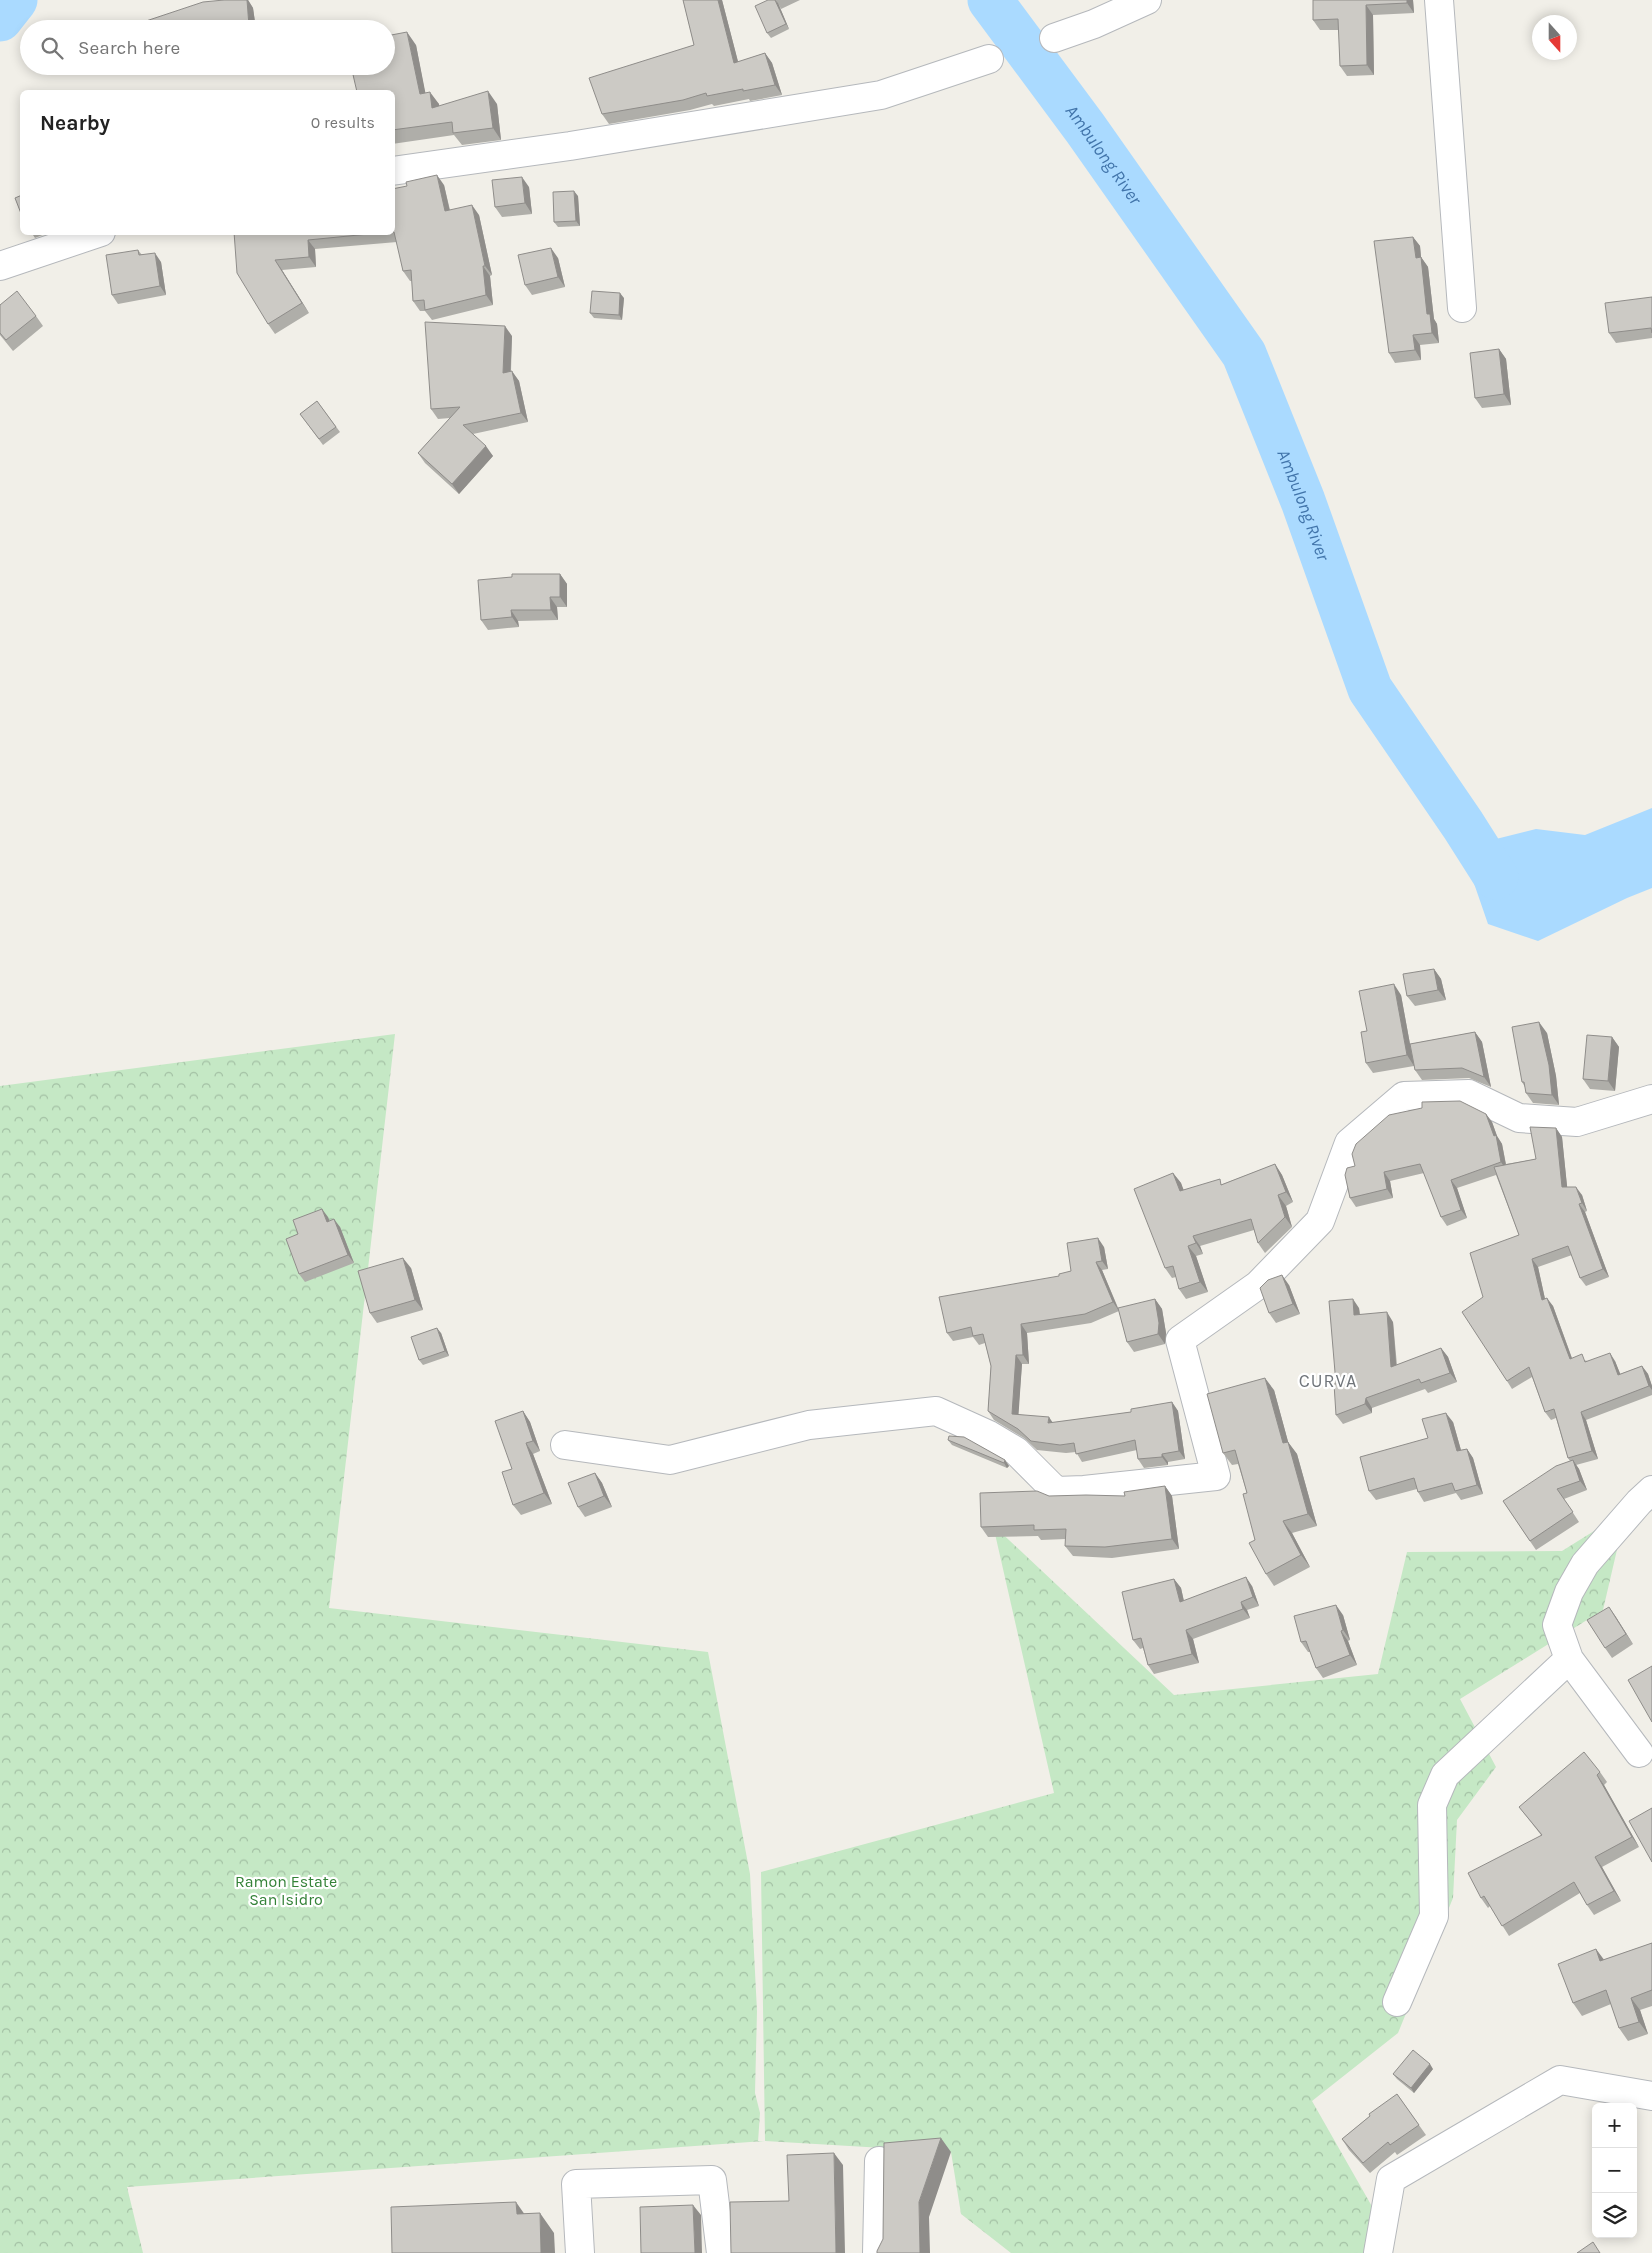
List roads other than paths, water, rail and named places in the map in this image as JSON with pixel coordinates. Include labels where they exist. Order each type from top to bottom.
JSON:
[{"type":"street","points":[[1054,38],[1094,24],[1147,0]]},
{"type":"street","points":[[1439,0],[1462,308]]},
{"type":"street","points":[[395,171],[570,146],[881,95],[989,59]]},
{"type":"street","points":[[0,266],[92,235]]},
{"type":"street","points":[[565,1445],[670,1460],[809,1425],[936,1411],[989,1435],[1016,1451],[1056,1491],[1216,1476],[1180,1340],[1258,1285],[1320,1221],[1349,1143],[1404,1096],[1469,1094],[1519,1118],[1577,1122],[1652,1099]]},
{"type":"street","points":[[1639,1753],[1569,1659],[1557,1625],[1569,1592],[1585,1564],[1639,1502],[1652,1490]]},
{"type":"street","points":[[1397,2002],[1434,1916],[1432,1805],[1446,1775],[1569,1659]]},
{"type":"street","points":[[1378,2253],[1391,2179],[1560,2080],[1652,2096]]},
{"type":"street","points":[[877,2253],[879,2161]]},
{"type":"street","points":[[580,2253],[576,2184],[712,2180],[720,2253]]},
{"type":"water","points":[[1652,808],[1652,888],[1538,941],[1488,924],[1458,837],[1463,825],[1496,839],[1536,829],[1585,835]]},
{"type":"waterway","name":"Ambulong River","points":[[0,19],[15,0]]},
{"type":"waterway","name":"Ambulong River","points":[[990,0],[1085,128],[1244,354],[1303,501],[1370,689],[1463,825],[1496,877]]},
{"type":"district","name":"CURVA","points":[[1328,1381]]},
{"type":"park label","name":"Ramon Estate San Isidro","points":[[286,1890]]}]
